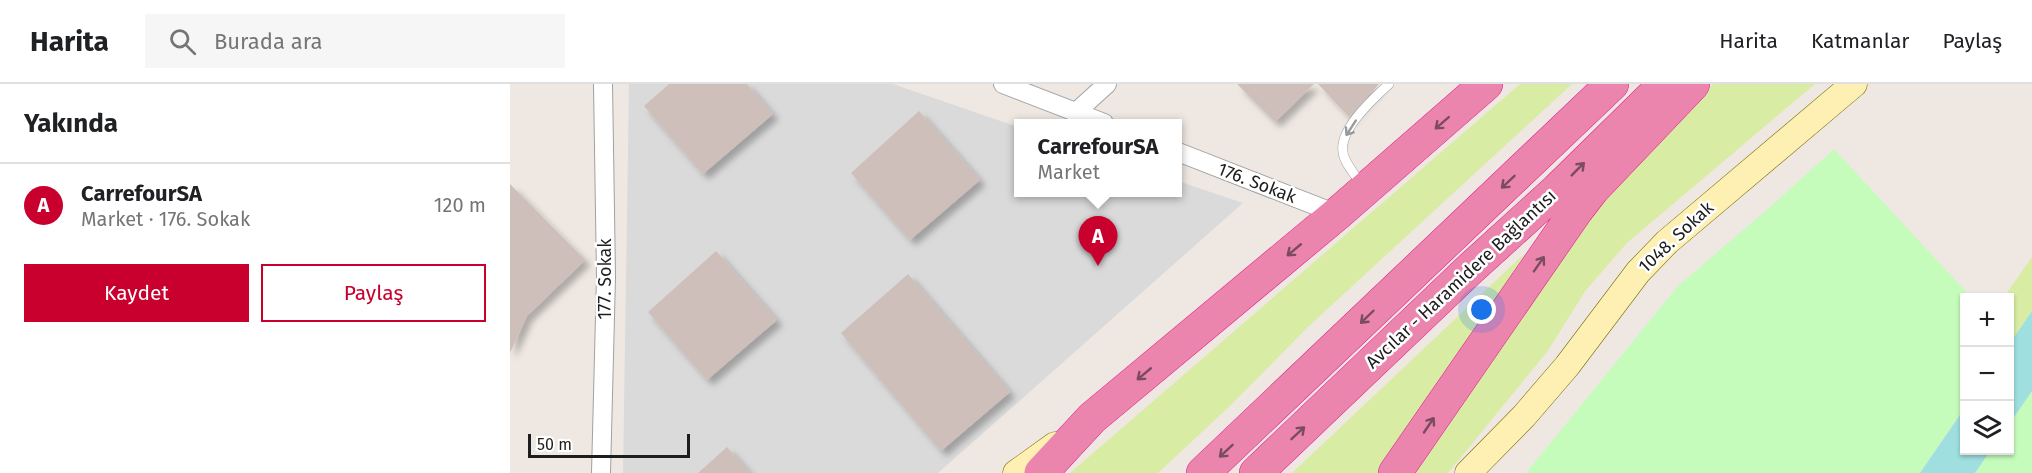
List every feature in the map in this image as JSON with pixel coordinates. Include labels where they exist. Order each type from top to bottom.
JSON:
[{"type":"highway","points":[[1041,473],[1092,418],[1337,214],[1486,84]]},
{"type":"highway","name":"Avcılar - Haramidere Bağlantısı","points":[[1203,473],[1612,84]]},
{"type":"highway","name":"Avcılar - Haramidere Bağlantısı","points":[[1256,473],[1665,84]]},
{"type":"highway","points":[[1395,473],[1576,211],[1593,189],[1693,84]]},
{"type":"main road","name":"1048. Sokak","points":[[1524,416],[1567,366],[1638,272],[1667,242],[1836,102],[1854,84]]},
{"type":"main road","points":[[1468,473],[1524,416]]},
{"type":"main road","points":[[1487,473],[1524,416]]},
{"type":"main road","points":[[1016,473],[1092,418]]},
{"type":"street","name":"177. Sokak","points":[[601,473],[606,277],[603,84]]},
{"type":"street","points":[[1003,84],[1093,119]]},
{"type":"street","points":[[1075,112],[1107,84]]},
{"type":"street","name":"176. Sokak","points":[[1182,154],[1337,214]]},
{"type":"lane","points":[[1365,189],[1343,155],[1343,141],[1350,126],[1389,84]]},
{"type":"shaded area","points":[[629,84],[893,84],[1014,126],[1014,197],[1182,197],[1182,182],[1243,203],[938,473],[623,473]]},
{"type":"green space","points":[[1520,84],[1572,84],[1309,326],[1232,404],[1158,473],[1070,473]]},
{"type":"green space","points":[[1713,84],[1815,84],[1627,243],[1586,290],[1547,352],[1448,473],[1412,473],[1582,218],[1671,124]]},
{"type":"green space","points":[[1834,149],[1967,293],[1960,293],[1960,415],[1920,473],[1526,473],[1678,286]]},
{"type":"green space","points":[[1525,253],[1474,338],[1379,473],[1292,473]]},
{"type":"green space","points":[[2032,257],[2032,311],[2014,337],[2014,293],[2007,293]]},
{"type":"green space","points":[[2032,391],[2032,473],[1975,473],[1987,455],[2014,455],[2014,417]]},
{"type":"water","points":[[2032,311],[2032,391],[2014,417],[2014,347],[2014,337]]},
{"type":"water","points":[[1960,415],[1960,455],[1987,455],[1975,473],[1920,473]]},
{"type":"building","points":[[669,84],[747,84],[773,114],[703,174],[644,106]]},
{"type":"building","points":[[1237,84],[1314,84],[1275,122]]},
{"type":"building","points":[[1318,84],[1379,84],[1349,117]]},
{"type":"building","points":[[919,111],[980,180],[910,240],[851,173]]},
{"type":"building","points":[[510,184],[585,260],[527,316],[510,353]]},
{"type":"building","points":[[716,251],[777,320],[707,380],[648,312]]},
{"type":"building","points":[[908,274],[1010,392],[941,451],[841,333]]},
{"type":"building","points":[[727,447],[750,473],[698,473]]},
{"type":"place","name":"CarrefourSA","points":[[1098,266]]}]
